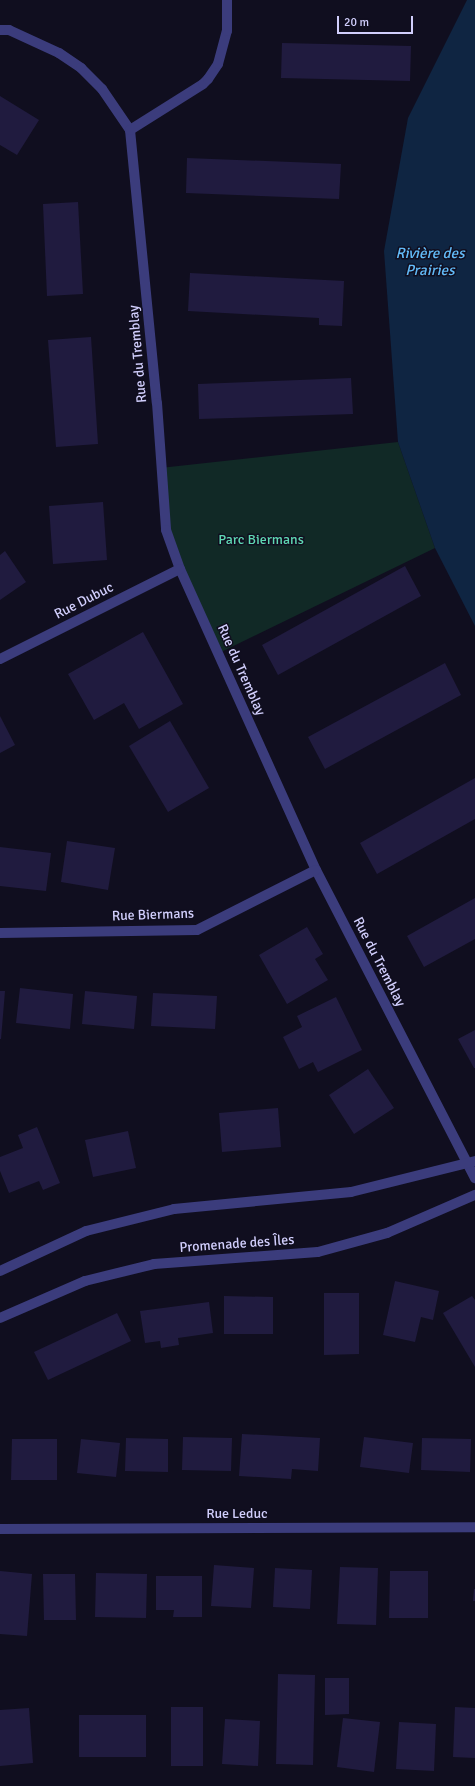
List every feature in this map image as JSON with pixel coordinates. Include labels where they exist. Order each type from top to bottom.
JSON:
[{"type":"street","points":[[0,30],[9,30],[59,52],[81,68],[102,90],[130,130],[203,84],[208,79],[218,64],[226,31],[227,0]]},
{"type":"street","name":"Rue du Tremblay","points":[[130,130],[157,403],[166,530],[180,569],[316,870],[471,1163],[475,1178]]},
{"type":"street","name":"Rue Dubuc","points":[[0,659],[180,569]]},
{"type":"street","name":"Rue Biermans","points":[[0,933],[197,930],[316,870]]},
{"type":"street","points":[[0,1271],[86,1231],[174,1210],[351,1192],[471,1163]]},
{"type":"street","name":"Promenade des Îles","points":[[0,1318],[85,1281],[154,1264],[318,1252],[387,1233],[475,1195]]},
{"type":"street","name":"Rue Leduc","points":[[0,1529],[475,1527]]},
{"type":"green space","name":"Parc Biermans","points":[[398,442],[435,548],[219,653],[166,530],[160,468]]},
{"type":"water","name":"Rivière des Prairies","points":[[467,0],[475,0],[475,626],[435,548],[398,442],[384,251],[408,118]]},
{"type":"building","points":[[282,43],[411,46],[410,81],[281,78]]},
{"type":"building","points":[[0,96],[39,120],[17,155],[0,145]]},
{"type":"building","points":[[187,158],[341,164],[339,199],[186,193]]},
{"type":"building","points":[[78,202],[83,294],[47,296],[43,204]]},
{"type":"building","points":[[190,273],[344,281],[342,326],[319,325],[319,318],[188,311]]},
{"type":"building","points":[[91,337],[98,444],[56,447],[48,340]]},
{"type":"building","points":[[351,378],[353,414],[199,419],[198,384]]},
{"type":"building","points":[[103,502],[107,560],[53,564],[49,506]]},
{"type":"building","points":[[5,551],[26,582],[0,600],[0,555]]},
{"type":"building","points":[[405,566],[421,596],[278,675],[262,645]]},
{"type":"building","points":[[143,632],[183,704],[139,729],[124,703],[94,720],[68,674]]},
{"type":"building","points":[[445,663],[461,695],[325,769],[308,737]]},
{"type":"building","points":[[0,716],[15,745],[0,753]]},
{"type":"building","points":[[170,721],[209,788],[168,812],[129,746]]},
{"type":"building","points":[[475,778],[475,819],[377,874],[360,843]]},
{"type":"building","points":[[67,841],[115,848],[108,890],[61,882]]},
{"type":"building","points":[[0,847],[51,853],[46,891],[0,886]]},
{"type":"building","points":[[475,898],[475,939],[424,967],[407,936]]},
{"type":"building","points":[[307,927],[323,954],[315,959],[328,980],[287,1004],[259,955]]},
{"type":"building","points":[[20,988],[73,994],[70,1029],[16,1023]]},
{"type":"building","points":[[0,991],[5,991],[1,1039],[0,1039]]},
{"type":"building","points":[[85,991],[137,996],[134,1029],[82,1024]]},
{"type":"building","points":[[153,993],[217,996],[215,1029],[151,1026]]},
{"type":"building","points":[[336,997],[362,1050],[318,1072],[313,1062],[299,1069],[283,1037],[302,1027],[297,1016]]},
{"type":"building","points":[[475,1030],[475,1068],[474,1068],[458,1039]]},
{"type":"building","points":[[368,1069],[394,1108],[354,1134],[329,1095]]},
{"type":"building","points":[[278,1108],[281,1147],[222,1152],[219,1113]]},
{"type":"building","points":[[37,1127],[60,1183],[43,1190],[39,1181],[9,1193],[0,1171],[0,1157],[23,1148],[18,1135]]},
{"type":"building","points":[[128,1131],[136,1168],[93,1177],[85,1140]]},
{"type":"building","points":[[395,1281],[439,1291],[433,1320],[421,1317],[415,1342],[383,1335]]},
{"type":"building","points":[[324,1293],[359,1293],[359,1354],[324,1355]]},
{"type":"building","points":[[224,1296],[273,1297],[273,1334],[224,1334]]},
{"type":"building","points":[[472,1296],[475,1300],[475,1367],[443,1313]]},
{"type":"building","points":[[209,1302],[213,1333],[178,1338],[179,1345],[161,1348],[160,1341],[145,1343],[140,1311]]},
{"type":"building","points":[[117,1313],[131,1341],[48,1380],[34,1352]]},
{"type":"building","points":[[242,1434],[320,1438],[318,1471],[292,1469],[291,1479],[239,1476]]},
{"type":"building","points":[[183,1437],[232,1438],[231,1471],[182,1470]]},
{"type":"building","points":[[364,1437],[413,1443],[409,1473],[360,1467]]},
{"type":"building","points":[[126,1438],[168,1439],[168,1472],[125,1471]]},
{"type":"building","points":[[422,1438],[471,1439],[470,1472],[421,1470]]},
{"type":"building","points":[[12,1439],[57,1439],[57,1480],[11,1480]]},
{"type":"building","points":[[81,1439],[120,1443],[116,1477],[77,1473]]},
{"type":"building","points":[[214,1565],[254,1568],[251,1608],[211,1606]]},
{"type":"building","points":[[340,1567],[378,1568],[376,1625],[337,1624]]},
{"type":"building","points":[[275,1568],[312,1570],[310,1609],[273,1607]]},
{"type":"building","points":[[0,1571],[32,1574],[27,1636],[0,1634]]},
{"type":"building","points":[[390,1571],[428,1571],[428,1618],[389,1618]]},
{"type":"building","points":[[96,1573],[147,1574],[146,1618],[95,1617]]},
{"type":"building","points":[[43,1574],[75,1574],[76,1620],[44,1620]]},
{"type":"building","points":[[156,1576],[202,1576],[202,1617],[173,1617],[174,1610],[156,1610]]},
{"type":"building","points":[[474,1589],[475,1601],[473,1601]]},
{"type":"building","points":[[278,1674],[315,1675],[313,1765],[276,1764]]},
{"type":"building","points":[[325,1678],[349,1678],[349,1714],[325,1715]]},
{"type":"building","points":[[171,1707],[203,1707],[203,1766],[171,1766]]},
{"type":"building","points":[[455,1707],[475,1708],[475,1758],[453,1757]]},
{"type":"building","points":[[29,1708],[33,1763],[0,1766],[0,1710]]},
{"type":"building","points":[[79,1715],[146,1715],[146,1757],[79,1757]]},
{"type":"building","points":[[343,1718],[380,1722],[374,1772],[337,1767]]},
{"type":"building","points":[[225,1719],[260,1721],[258,1766],[222,1764]]},
{"type":"building","points":[[399,1722],[436,1724],[434,1771],[396,1769]]}]
